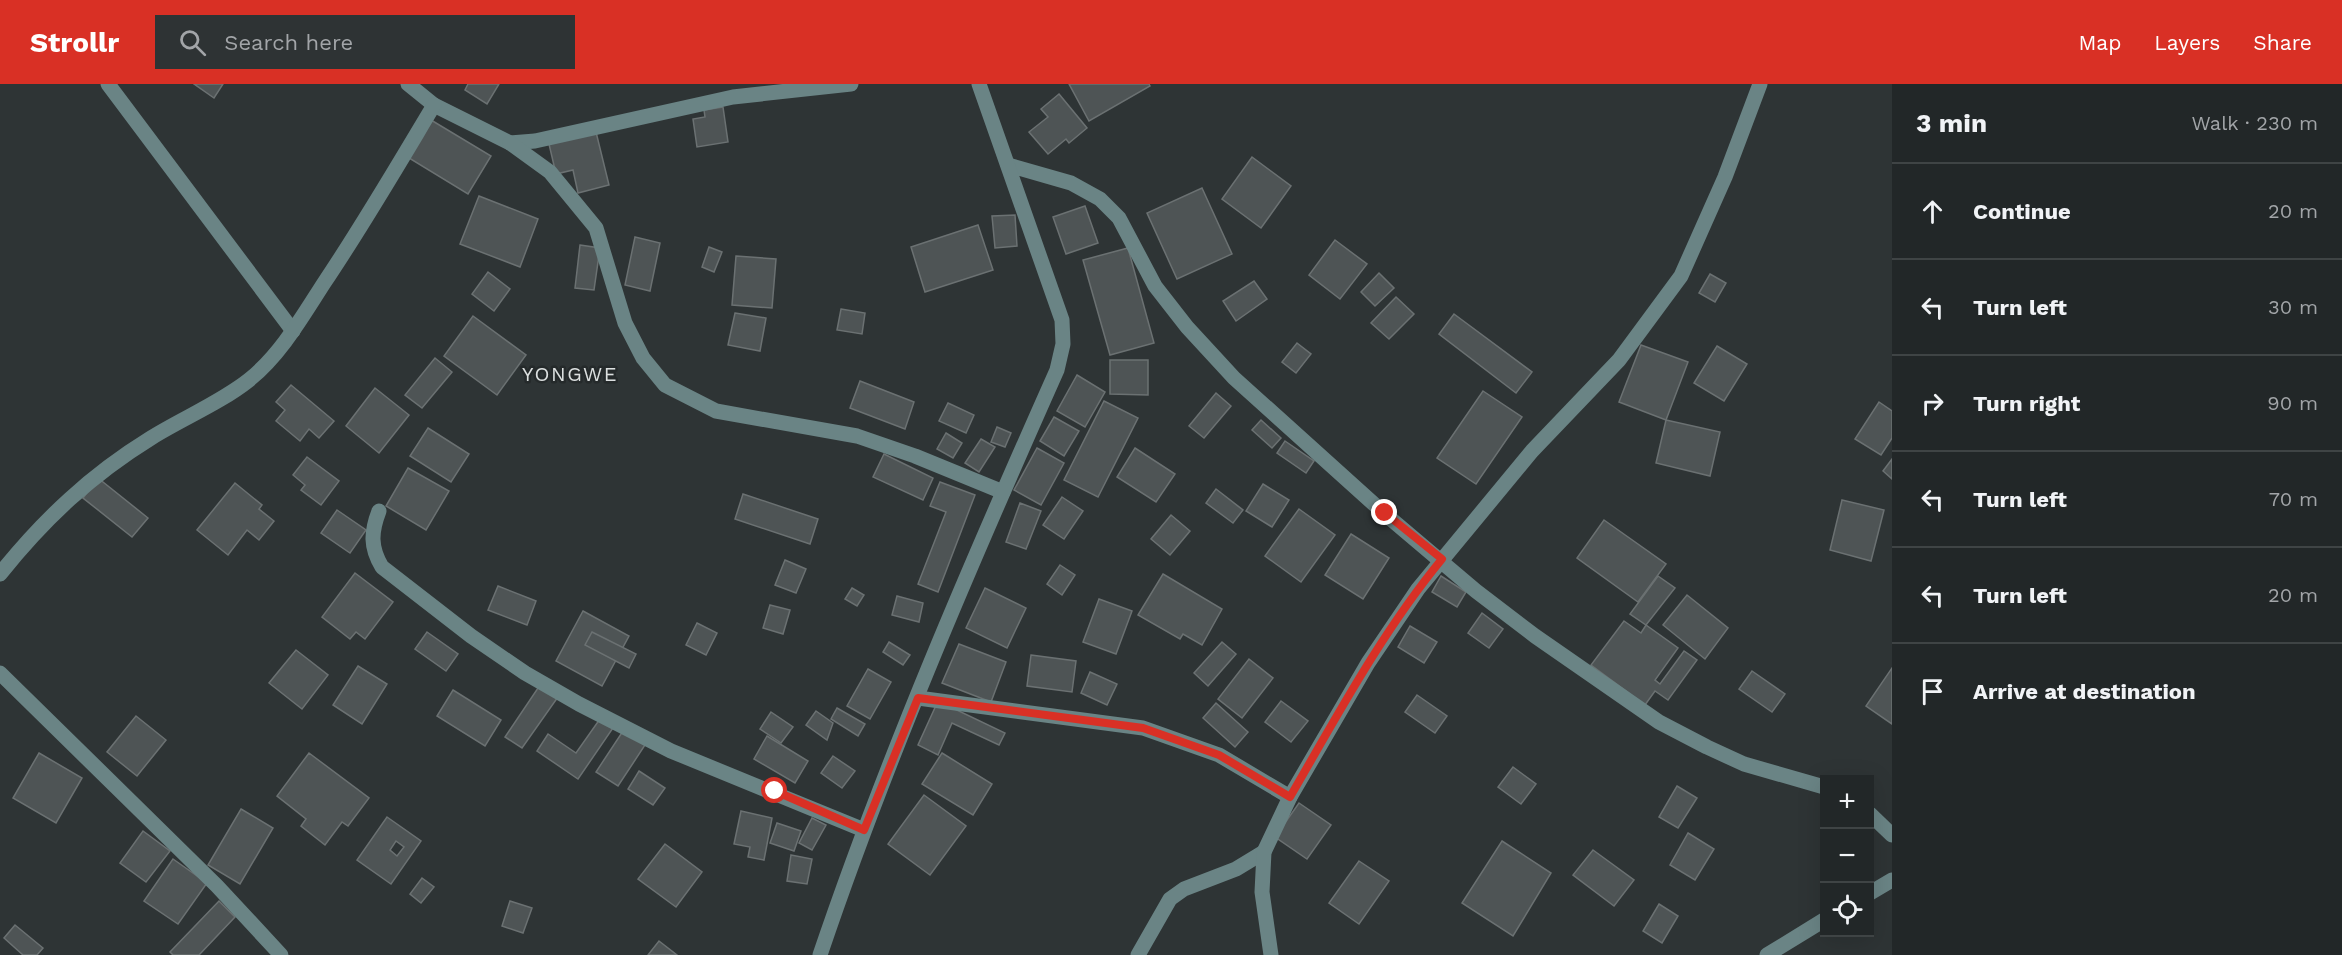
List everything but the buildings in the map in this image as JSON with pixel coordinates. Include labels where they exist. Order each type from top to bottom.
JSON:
[{"type":"street","points":[[108,84],[293,331]]},
{"type":"street","points":[[408,84],[434,105],[510,143],[550,172],[596,228],[624,323],[643,358],[665,385],[716,411],[857,436],[915,456],[1003,492]]},
{"type":"street","points":[[510,143],[535,141],[733,97],[851,84]]},
{"type":"street","points":[[820,955],[864,830],[1003,492],[1057,370],[1063,344],[1062,320],[979,84]]},
{"type":"street","points":[[1271,955],[1262,892],[1264,852],[1290,797],[1368,663],[1418,589],[1532,451],[1619,360],[1681,276],[1725,177],[1760,84]]},
{"type":"street","points":[[0,574],[24,544],[80,487],[150,438],[248,380],[293,331],[362,227],[434,105]]},
{"type":"street","points":[[1008,165],[1071,183],[1100,199],[1119,218],[1155,286],[1187,327],[1234,378],[1476,591],[1535,636],[1659,722],[1744,764],[1820,786]]},
{"type":"street","points":[[379,511],[372,531],[374,553],[382,567],[471,636],[525,673],[671,751],[864,830]]},
{"type":"street","points":[[0,673],[217,886],[281,955]]},
{"type":"street","points":[[918,698],[1143,728],[1219,755],[1290,797]]},
{"type":"street","points":[[1874,818],[1891,830]]},
{"type":"street","points":[[1138,955],[1170,899],[1184,889],[1236,869],[1264,852]]},
{"type":"street","points":[[1874,890],[1892,880]]},
{"type":"street","points":[[1767,955],[1820,922]]},
{"type":"district","name":"YONGWE","points":[[570,374]]},
{"type":"route","points":[[775,791],[864,830],[918,698],[1143,728],[1219,755],[1290,797],[1368,663],[1418,589],[1442,559],[1385,513]]}]
